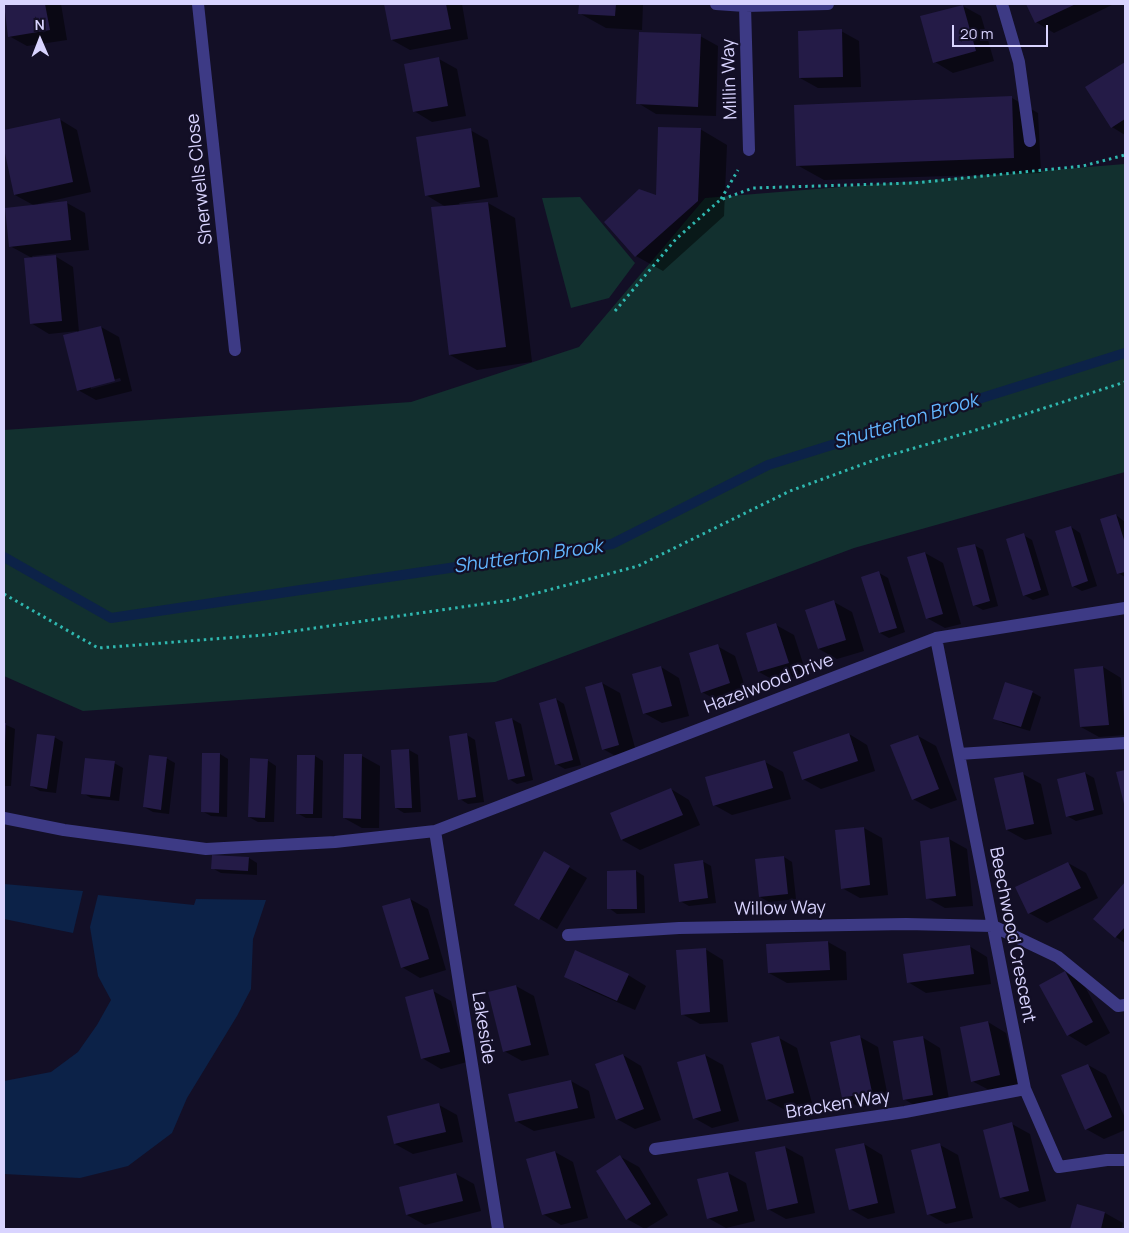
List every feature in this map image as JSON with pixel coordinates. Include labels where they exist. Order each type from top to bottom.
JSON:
[{"type":"street","name":"Sherwells Close","points":[[198,4],[235,350]]},
{"type":"street","points":[[716,4],[745,6],[828,4]]},
{"type":"street","points":[[1002,4],[1019,62],[1030,141]]},
{"type":"street","name":"Millin Way","points":[[745,6],[749,150]]},
{"type":"street","name":"Hazelwood Drive","points":[[4,818],[64,830],[206,849],[336,842],[435,831],[936,638],[1125,608]]},
{"type":"street","name":"Beechwood Crescent","points":[[936,638],[1025,1089],[1059,1167],[1107,1160],[1125,1160]]},
{"type":"street","points":[[958,754],[1125,743]]},
{"type":"street","name":"Lakeside","points":[[435,831],[498,1229]]},
{"type":"street","name":"Willow Way","points":[[568,934],[679,928],[906,924],[993,926]]},
{"type":"street","points":[[993,926],[1058,956],[1118,1006],[1125,1005]]},
{"type":"street","name":"Bracken Way","points":[[655,1149],[905,1112],[1025,1089]]},
{"type":"path","points":[[615,311],[676,240],[720,200],[749,150]]},
{"type":"path","points":[[720,200],[753,188],[914,183],[1083,166],[1125,155]]},
{"type":"path","points":[[4,594],[98,648],[266,635],[511,600],[638,566],[790,491],[880,458],[973,431],[1125,382]]},
{"type":"green space","points":[[1125,164],[1125,472],[854,548],[495,682],[83,711],[4,676],[4,430],[411,402],[579,347],[705,198]]},
{"type":"green space","points":[[580,197],[635,263],[609,298],[571,308],[542,198]]},
{"type":"water","points":[[4,884],[83,891],[73,933],[4,919]]},
{"type":"water","points":[[98,895],[194,905],[196,899],[266,900],[253,939],[251,989],[237,1016],[187,1098],[172,1133],[128,1166],[80,1178],[4,1174],[4,1081],[51,1072],[78,1052],[97,1025],[111,1000],[98,976],[90,927]]},
{"type":"building","points":[[4,4],[45,4],[50,30],[8,37]]},
{"type":"building","points":[[384,4],[446,4],[451,29],[391,40]]},
{"type":"building","points":[[579,4],[616,4],[615,16],[578,14]]},
{"type":"building","points":[[1026,4],[1076,4],[1035,23]]},
{"type":"building","points":[[963,5],[976,51],[933,63],[920,16]]},
{"type":"building","points":[[842,29],[843,77],[799,78],[798,31]]},
{"type":"building","points":[[639,32],[701,34],[698,107],[636,104]]},
{"type":"building","points":[[439,57],[448,106],[413,112],[404,64]]},
{"type":"building","points":[[1125,62],[1125,119],[1111,128],[1085,87]]},
{"type":"building","points":[[1012,96],[1014,158],[796,166],[794,105]]},
{"type":"building","points":[[60,118],[73,182],[14,195],[4,149],[4,130]]},
{"type":"building","points":[[658,127],[701,128],[698,201],[635,257],[604,222],[639,189],[656,195]]},
{"type":"building","points":[[471,128],[480,187],[425,196],[416,137]]},
{"type":"building","points":[[67,201],[71,240],[9,247],[5,208]]},
{"type":"building","points":[[488,202],[506,347],[449,355],[431,207]]},
{"type":"building","points":[[56,255],[62,321],[30,324],[24,258]]},
{"type":"building","points":[[101,326],[115,381],[77,391],[63,335]]},
{"type":"building","points":[[1116,514],[1125,543],[1125,572],[1117,574],[1100,519]]},
{"type":"building","points":[[1071,526],[1088,581],[1072,587],[1055,531]]},
{"type":"building","points":[[1024,533],[1041,590],[1023,596],[1006,539]]},
{"type":"building","points":[[975,544],[990,601],[973,606],[957,548]]},
{"type":"building","points":[[925,552],[943,614],[926,619],[907,557]]},
{"type":"building","points":[[879,571],[897,628],[879,633],[861,577]]},
{"type":"building","points":[[834,600],[846,640],[818,649],[805,610]]},
{"type":"building","points":[[776,623],[789,663],[758,672],[746,633]]},
{"type":"building","points":[[718,644],[730,683],[701,693],[689,653]]},
{"type":"building","points":[[661,666],[672,706],[643,714],[632,674]]},
{"type":"building","points":[[1103,666],[1109,725],[1080,727],[1074,669]]},
{"type":"building","points":[[602,682],[619,745],[602,750],[585,687]]},
{"type":"building","points":[[1005,682],[1033,691],[1021,727],[993,719]]},
{"type":"building","points":[[556,698],[573,760],[555,765],[539,703]]},
{"type":"building","points":[[512,718],[525,776],[508,780],[495,722]]},
{"type":"building","points":[[4,723],[6,723],[5,744],[4,743]]},
{"type":"building","points":[[467,733],[476,797],[458,800],[449,736]]},
{"type":"building","points":[[849,733],[858,761],[802,780],[793,752]]},
{"type":"building","points":[[37,734],[55,736],[47,789],[30,786]]},
{"type":"building","points":[[918,735],[939,789],[912,800],[890,745]]},
{"type":"building","points":[[409,749],[412,808],[395,808],[391,750]]},
{"type":"building","points":[[202,753],[220,753],[219,813],[201,812]]},
{"type":"building","points":[[344,754],[362,754],[361,819],[343,818]]},
{"type":"building","points":[[149,755],[167,757],[161,810],[143,807]]},
{"type":"building","points":[[297,755],[315,755],[313,814],[296,814]]},
{"type":"building","points":[[85,758],[115,761],[110,797],[81,794]]},
{"type":"building","points":[[250,758],[268,759],[265,818],[248,817]]},
{"type":"building","points":[[765,760],[773,788],[713,806],[705,777]]},
{"type":"building","points":[[1125,770],[1125,808],[1116,772]]},
{"type":"building","points":[[1023,772],[1034,824],[1006,830],[994,778]]},
{"type":"building","points":[[1085,772],[1094,810],[1066,817],[1057,779]]},
{"type":"building","points":[[671,788],[683,815],[621,840],[610,813]]},
{"type":"building","points":[[864,827],[870,885],[841,889],[835,830]]},
{"type":"building","points":[[949,837],[956,896],[926,899],[920,841]]},
{"type":"building","points":[[544,851],[570,866],[539,920],[514,905]]},
{"type":"building","points":[[212,855],[249,857],[248,871],[211,869]]},
{"type":"building","points":[[784,856],[788,894],[759,897],[755,859]]},
{"type":"building","points":[[703,860],[708,898],[679,902],[674,864]]},
{"type":"building","points":[[1068,862],[1081,888],[1028,914],[1015,887]]},
{"type":"building","points":[[636,870],[637,909],[607,909],[607,871]]},
{"type":"building","points":[[1125,882],[1125,927],[1115,938],[1093,919]]},
{"type":"building","points":[[410,898],[429,959],[401,968],[382,906]]},
{"type":"building","points":[[828,941],[830,970],[768,973],[766,944]]},
{"type":"building","points":[[970,945],[974,974],[907,983],[903,954]]},
{"type":"building","points":[[706,948],[710,1012],[681,1015],[676,950]]},
{"type":"building","points":[[575,950],[629,974],[617,1001],[564,977]]},
{"type":"building","points":[[1065,971],[1093,1022],[1067,1036],[1039,985]]},
{"type":"building","points":[[516,985],[531,1045],[503,1052],[488,992]]},
{"type":"building","points":[[433,989],[450,1052],[421,1059],[405,997]]},
{"type":"building","points":[[988,1021],[1000,1075],[971,1082],[960,1027]]},
{"type":"building","points":[[860,1035],[872,1092],[842,1098],[830,1042]]},
{"type":"building","points":[[779,1036],[794,1093],[766,1100],[751,1043]]},
{"type":"building","points":[[923,1036],[933,1095],[903,1100],[893,1041]]},
{"type":"building","points":[[623,1054],[644,1109],[616,1120],[595,1064]]},
{"type":"building","points":[[705,1054],[721,1111],[693,1119],[677,1062]]},
{"type":"building","points":[[1088,1064],[1112,1117],[1085,1130],[1061,1075]]},
{"type":"building","points":[[571,1080],[578,1108],[515,1122],[508,1094]]},
{"type":"building","points":[[439,1103],[446,1132],[394,1144],[387,1116]]},
{"type":"building","points":[[1012,1122],[1029,1191],[1000,1198],[983,1130]]},
{"type":"building","points":[[864,1143],[878,1203],[849,1210],[835,1149]]},
{"type":"building","points":[[940,1143],[956,1208],[927,1215],[911,1150]]},
{"type":"building","points":[[785,1146],[798,1203],[767,1210],[755,1152]]},
{"type":"building","points":[[555,1151],[571,1208],[542,1215],[526,1159]]},
{"type":"building","points":[[620,1155],[651,1204],[626,1220],[596,1171]]},
{"type":"building","points":[[728,1172],[738,1211],[707,1219],[697,1179]]},
{"type":"building","points":[[456,1173],[463,1201],[406,1215],[399,1187]]},
{"type":"building","points":[[1077,1204],[1105,1212],[1101,1229],[1070,1229]]},
{"type":"waterway","name":"Shutterton Brook","points":[[4,557],[111,618],[612,544],[768,465],[1125,353]]}]
